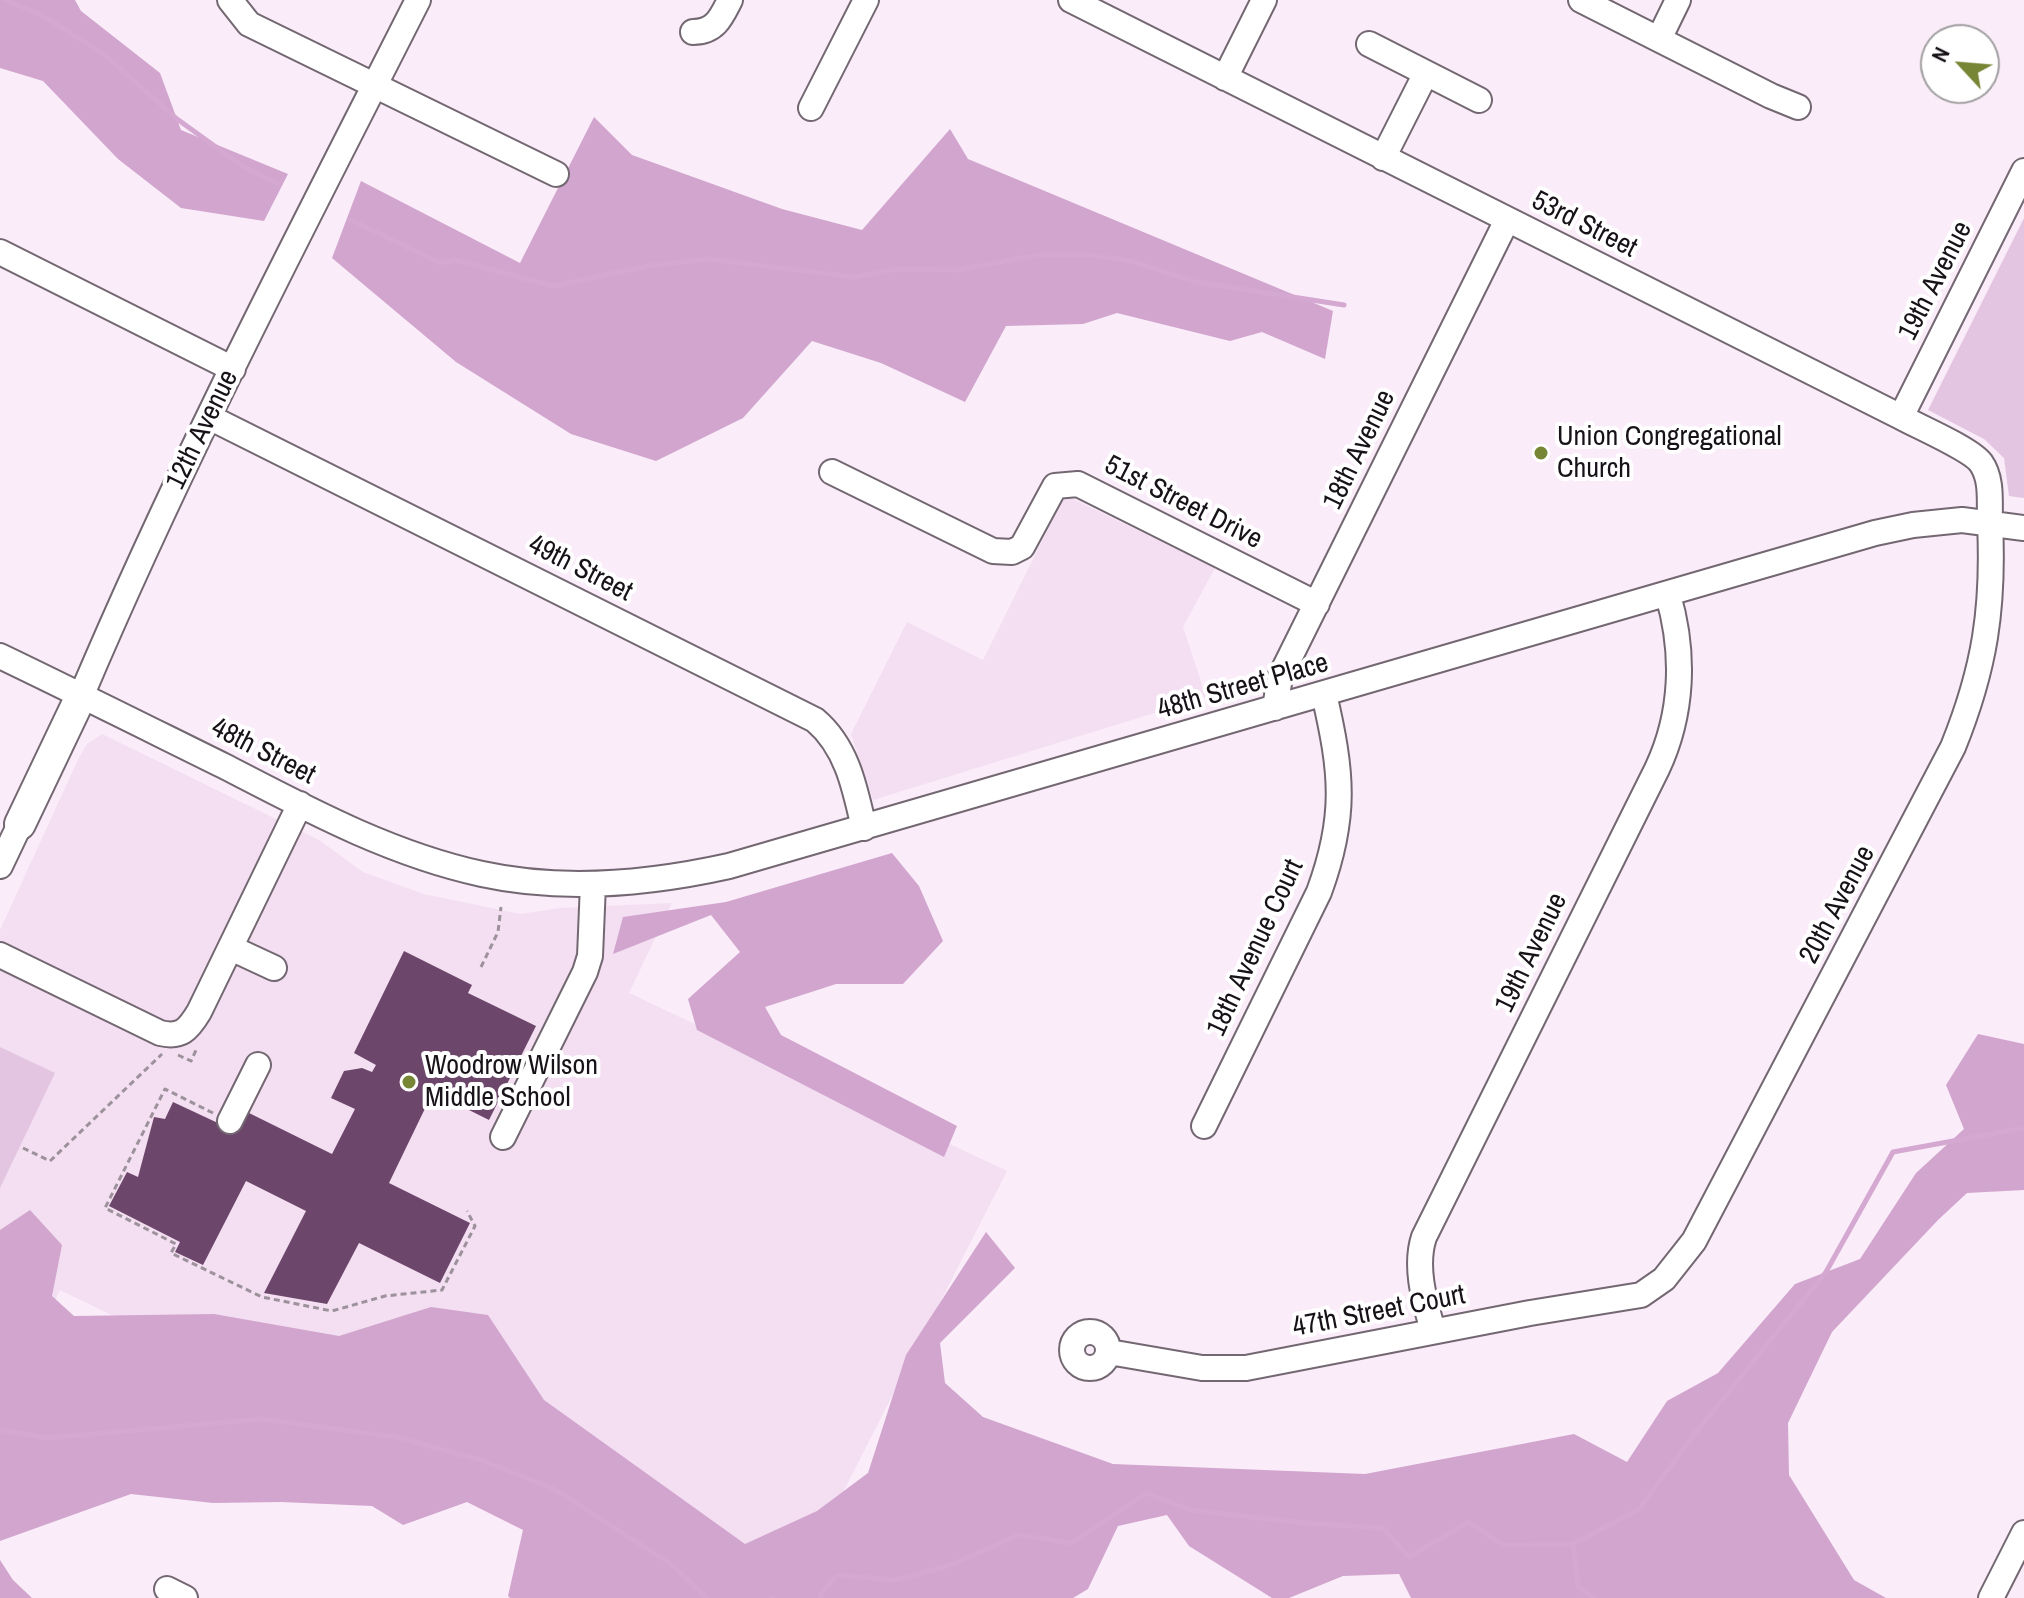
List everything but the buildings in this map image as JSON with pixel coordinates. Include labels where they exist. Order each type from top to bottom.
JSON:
[{"type":"main road","name":"12th Avenue","points":[[20,824],[82,694]]},
{"type":"street","points":[[230,0],[249,24],[556,174]]},
{"type":"street","name":"12th Avenue","points":[[82,694],[131,577],[418,0]]},
{"type":"street","points":[[693,32],[706,32],[715,26],[730,0]]},
{"type":"street","points":[[811,108],[866,0]]},
{"type":"street","name":"53rd Street","points":[[1071,0],[1977,458],[1988,477],[1990,525]]},
{"type":"street","points":[[1225,78],[1264,0]]},
{"type":"street","points":[[1581,0],[1798,107]]},
{"type":"street","points":[[1659,39],[1678,0]]},
{"type":"street","points":[[1369,44],[1479,100]]},
{"type":"street","points":[[1383,158],[1426,73]]},
{"type":"street","name":"19th Avenue","points":[[1901,417],[2024,171]]},
{"type":"street","name":"18th Avenue","points":[[1275,708],[1280,677],[1507,220]]},
{"type":"street","points":[[0,252],[233,369]]},
{"type":"street","name":"49th Street","points":[[209,417],[815,720],[828,731],[844,758],[864,828]]},
{"type":"street","name":"51st Street Drive","points":[[832,472],[993,551],[1012,552],[1022,547],[1055,486],[1078,484],[1317,604]]},
{"type":"street","name":"48th Street Place","points":[[509,878],[593,884],[678,877],[729,866],[1875,533],[1962,520],[1990,525]]},
{"type":"street","points":[[1990,525],[2024,528]]},
{"type":"street","name":"20th Avenue","points":[[1656,1285],[1694,1241],[1953,747],[1976,685],[1988,627],[1992,596],[1990,525]]},
{"type":"street","name":"19th Avenue","points":[[1433,1331],[1419,1264],[1424,1237],[1657,769],[1671,734],[1679,687],[1676,623],[1668,595]]},
{"type":"street","name":"48th Street","points":[[0,656],[399,850],[483,874],[509,878]]},
{"type":"street","name":"18th Avenue Court","points":[[1204,1126],[1328,869],[1341,804],[1338,754],[1324,694]]},
{"type":"street","points":[[0,955],[160,1033],[170,1036],[186,1031],[231,948],[300,804]]},
{"type":"street","name":"12th Avenue","points":[[0,866],[20,824]]},
{"type":"street","points":[[503,1137],[585,972],[590,956],[593,884]]},
{"type":"street","points":[[231,948],[274,968]]},
{"type":"street","points":[[230,1121],[258,1065]]},
{"type":"street","name":"47th Street Court","points":[[1109,1352],[1202,1368],[1246,1368],[1433,1331],[1632,1297],[1656,1285]]},
{"type":"street","points":[[1991,1598],[2024,1533]]},
{"type":"path","points":[[481,967],[498,932],[501,907]]},
{"type":"path","points":[[23,1148],[50,1161],[166,1050],[191,1061],[197,1048]]},
{"type":"path","points":[[230,1121],[165,1089],[105,1208],[176,1244],[171,1253],[262,1297],[332,1311],[385,1296],[442,1290],[475,1226],[467,1211]]},
{"type":"shaded area","points":[[0,0],[75,0],[81,11],[160,73],[181,130],[288,174],[264,221],[181,208],[118,159],[43,81],[0,68]]},
{"type":"shaded area","points":[[594,117],[632,155],[782,209],[862,230],[950,129],[968,159],[1333,311],[1325,359],[1262,332],[1230,341],[1117,313],[1083,324],[1006,326],[965,402],[881,363],[812,341],[743,418],[656,461],[571,434],[456,362],[332,258],[361,181],[520,263]]},
{"type":"shaded area","points":[[2024,218],[2024,498],[2009,496],[2004,458],[1984,439],[1928,410]]},
{"type":"shaded area","points":[[1065,495],[1215,568],[1183,627],[1206,697],[873,800],[851,734],[907,622],[983,660]]},
{"type":"shaded area","name":"Woodrow Wilson Middle School","points":[[102,734],[319,840],[363,872],[424,894],[520,914],[560,908],[672,903],[629,993],[1007,1171],[789,1598],[695,1598],[60,1290],[0,1418],[0,930],[76,764],[86,745]]},
{"type":"shaded area","points":[[892,853],[919,886],[943,941],[903,984],[836,984],[765,1007],[781,1035],[957,1126],[944,1157],[697,1030],[688,999],[740,952],[711,915],[613,954],[623,917],[726,902]]},
{"type":"shaded area","points":[[1978,1034],[2024,1044],[2024,1190],[1967,1193],[1938,1220],[1832,1332],[1788,1423],[1789,1475],[1854,1580],[1886,1598],[1411,1598],[1399,1574],[1343,1576],[1289,1598],[1272,1598],[1189,1546],[1167,1515],[1118,1526],[1088,1589],[1073,1598],[510,1598],[523,1530],[467,1502],[403,1525],[372,1506],[213,1503],[131,1494],[0,1541],[0,1230],[30,1210],[62,1245],[52,1296],[74,1316],[214,1314],[339,1336],[431,1307],[488,1315],[544,1400],[745,1544],[817,1511],[868,1473],[906,1355],[986,1232],[1015,1268],[940,1343],[945,1383],[983,1417],[1113,1464],[1365,1474],[1574,1434],[1627,1462],[1667,1401],[1718,1373],[1795,1284],[1860,1259],[1916,1173],[1964,1129],[1946,1085]]},
{"type":"shaded area","points":[[0,1047],[55,1073],[0,1188]]},
{"type":"shaded area","points":[[0,1560],[13,1580],[32,1598],[0,1598]]},
{"type":"waterway","points":[[4,0],[40,14],[105,55],[177,119],[245,168],[278,184]]},
{"type":"waterway","points":[[351,220],[440,263],[455,260],[553,286],[648,266],[708,259],[854,277],[897,269],[958,270],[1037,255],[1090,255],[1131,261],[1196,282],[1344,305]]},
{"type":"waterway","points":[[821,1598],[837,1575],[895,1580],[948,1566],[1019,1535],[1071,1543],[1147,1493],[1190,1510],[1383,1528],[1409,1557],[1468,1522],[1503,1545],[1573,1544],[1638,1510],[1696,1432],[1826,1272],[1893,1152],[2024,1128]]},
{"type":"waterway","points":[[0,1430],[49,1438],[261,1419],[396,1437],[481,1460],[554,1489],[671,1564],[707,1598]]},
{"type":"waterway","points":[[1573,1545],[1578,1587],[1595,1598]]},
{"type":"place","name":"Union Congregational Church","points":[[1541,453]]},
{"type":"place","name":"Woodrow Wilson Middle School","points":[[409,1082]]}]
